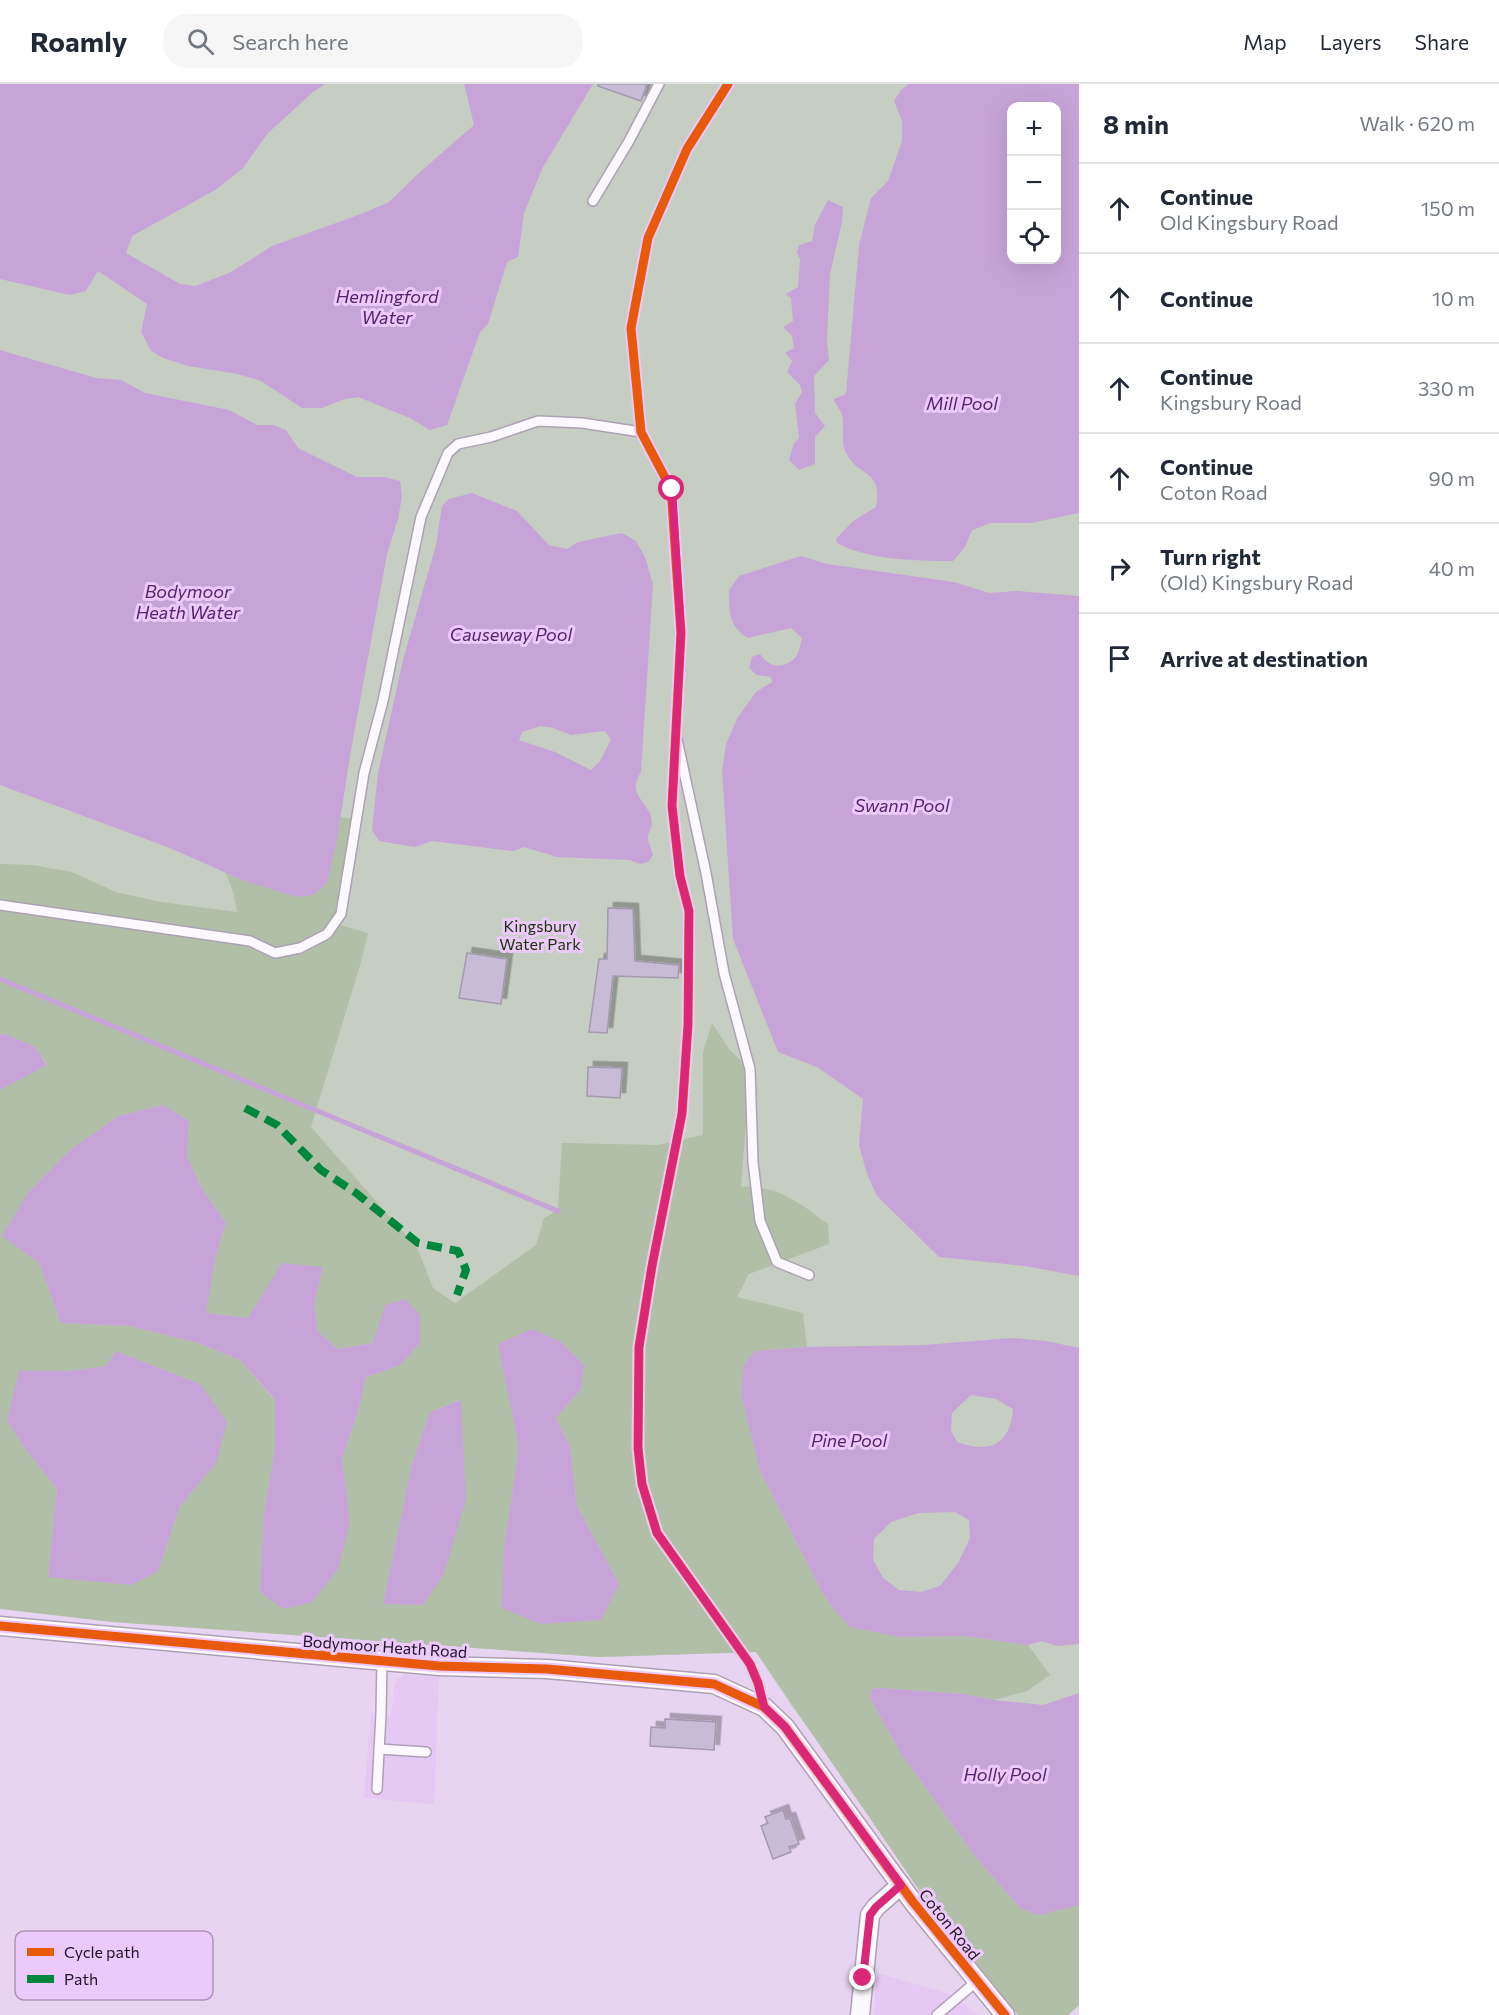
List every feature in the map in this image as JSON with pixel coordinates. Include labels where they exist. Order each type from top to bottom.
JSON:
[{"type":"street","name":"Bodymoor Heath Road","points":[[0,1626],[439,1666],[558,1670],[714,1684],[764,1707]]},
{"type":"street","name":"Coton Road","points":[[764,1707],[785,1727],[901,1885],[1005,2015]]},
{"type":"street","points":[[860,2015],[870,1915],[901,1885]]},
{"type":"lane","points":[[593,201],[629,141],[659,84]]},
{"type":"lane","points":[[728,84],[687,148],[648,238],[631,328],[641,432],[672,489],[681,633],[676,735],[706,873],[724,973],[750,1069],[753,1162],[759,1221],[777,1262],[809,1275]]},
{"type":"lane","points":[[0,904],[250,940],[275,952],[300,948],[327,934],[341,914],[364,773],[383,700],[421,517],[448,453],[458,444],[491,437],[538,421],[582,423],[641,432]]},
{"type":"lane","points":[[689,911],[688,1025],[682,1113],[652,1266],[639,1347],[638,1448],[642,1484],[657,1533],[750,1664],[764,1707]]},
{"type":"lane","points":[[377,1789],[381,1661]]},
{"type":"lane","points":[[379,1749],[426,1752]]},
{"type":"lane","points":[[937,2015],[977,1981]]},
{"type":"shaded area","points":[[405,1675],[439,1677],[434,1804],[364,1798],[371,1713],[391,1715],[394,1686],[398,1679]]},
{"type":"shaded area","points":[[877,1973],[953,1995],[978,2015],[874,2015]]},
{"type":"green space","name":"Kingsbury Water Park","points":[[0,84],[1079,84],[1079,2005],[1068,2015],[1018,2015],[793,1708],[756,1652],[599,1657],[113,1622],[0,1608]]},
{"type":"green space","points":[[340,817],[353,819],[340,925],[368,933],[311,1127],[418,1249],[433,1288],[455,1303],[536,1245],[544,1218],[558,1210],[562,1143],[658,1145],[703,1135],[703,1052],[712,1023],[729,1049],[750,1069],[741,1187],[777,1192],[798,1203],[828,1224],[829,1244],[749,1274],[737,1297],[803,1313],[807,1347],[755,1351],[760,1471],[821,1590],[901,1637],[965,1636],[1028,1645],[1050,1675],[1027,1691],[994,1700],[962,1694],[883,1688],[872,1689],[870,1698],[900,1752],[977,1859],[1021,1909],[1039,1915],[1079,1905],[1079,2005],[1068,2015],[1018,2015],[947,1931],[756,1652],[599,1657],[113,1622],[0,1609],[0,1090],[47,1064],[35,1047],[8,1035],[0,1034],[0,864],[33,865],[72,872],[116,892],[161,902],[237,912],[226,873],[265,886],[336,845]],"holes":[[[163,1105],[189,1121],[187,1156],[201,1187],[226,1223],[215,1259],[205,1313],[248,1318],[323,1267],[314,1305],[318,1333],[338,1349],[373,1343],[400,1365],[366,1377],[358,1411],[342,1459],[350,1522],[260,1592],[264,1513],[275,1448],[275,1401],[240,1360],[198,1343],[130,1326],[61,1323],[39,1263],[70,1150],[118,1116]],[[499,1344],[581,1389],[556,1417],[570,1446],[577,1506],[619,1584],[504,1548],[519,1447]],[[116,1351],[200,1384],[216,1463],[180,1506],[158,1571],[48,1577],[57,1489],[26,1450],[7,1420],[70,1371],[106,1366]],[[460,1400],[466,1499],[383,1604],[412,1464],[430,1412]]]},
{"type":"water","name":"Hemlingford Water","points":[[0,84],[325,84],[268,133],[243,168],[217,189],[132,236],[126,253],[180,284],[196,286],[231,272],[272,246],[389,202],[474,125],[464,84],[593,84],[543,167],[524,213],[518,257],[507,262],[488,324],[480,332],[447,425],[430,430],[410,418],[358,397],[342,400],[322,408],[302,408],[261,381],[238,374],[188,366],[163,358],[151,351],[141,332],[147,304],[98,271],[86,291],[70,295],[0,279]]},
{"type":"water","name":"Mill Pool","points":[[909,84],[1079,84],[1079,513],[1031,523],[991,523],[972,530],[965,547],[953,561],[909,560],[878,556],[849,549],[837,543],[836,539],[853,521],[876,507],[876,486],[873,480],[851,461],[844,448],[842,415],[834,399],[846,394],[859,246],[871,198],[888,181],[902,141],[902,121],[894,101],[901,90]]},
{"type":"water","points":[[828,200],[843,207],[842,222],[830,274],[827,340],[829,360],[814,376],[815,413],[825,426],[815,437],[815,464],[799,470],[789,460],[794,443],[799,438],[795,404],[802,392],[800,385],[787,372],[792,361],[785,353],[794,348],[792,336],[783,327],[793,321],[791,298],[786,294],[798,287],[800,259],[797,253],[799,245],[812,241],[815,225]]},
{"type":"water","name":"Bodymoor Heath Water","points":[[0,350],[96,378],[121,380],[145,393],[229,410],[257,425],[273,425],[286,430],[298,448],[357,477],[384,477],[400,481],[402,496],[398,519],[387,554],[336,845],[327,883],[313,895],[297,897],[242,880],[170,848],[0,785]]},
{"type":"water","name":"Causeway Pool","points":[[472,493],[517,511],[549,545],[567,549],[578,542],[622,533],[636,541],[645,557],[653,584],[641,772],[636,787],[637,793],[651,816],[652,823],[648,837],[653,855],[648,862],[640,864],[629,860],[557,857],[524,847],[513,851],[432,841],[415,847],[379,841],[372,830],[378,773],[403,660],[436,545],[442,506],[449,499]],"holes":[[[540,726],[571,735],[605,731],[611,740],[600,761],[591,770],[555,752],[519,740],[522,732]]]},
{"type":"water","name":"Swann Pool","points":[[801,556],[827,564],[954,582],[989,593],[1017,591],[1079,596],[1079,1276],[1025,1266],[939,1257],[877,1196],[867,1174],[859,1145],[863,1099],[817,1067],[778,1052],[733,939],[722,771],[726,744],[738,717],[756,692],[772,682],[771,677],[757,675],[749,668],[752,657],[760,654],[771,664],[783,665],[795,658],[802,638],[791,628],[748,638],[733,623],[729,590],[739,576]]},
{"type":"water","points":[[0,1034],[8,1035],[35,1047],[47,1065],[0,1090]]},
{"type":"water","points":[[163,1105],[189,1121],[187,1156],[201,1187],[226,1223],[215,1259],[206,1313],[248,1318],[282,1263],[323,1267],[314,1305],[318,1332],[338,1349],[373,1343],[385,1305],[405,1299],[420,1315],[420,1343],[400,1365],[366,1377],[358,1411],[342,1459],[350,1522],[338,1569],[312,1602],[283,1609],[260,1592],[264,1513],[275,1448],[275,1400],[240,1360],[198,1343],[130,1326],[61,1323],[39,1263],[2,1236],[28,1193],[70,1150],[118,1116]]},
{"type":"water","points":[[532,1329],[561,1342],[584,1365],[581,1389],[556,1418],[570,1446],[577,1506],[619,1584],[601,1620],[541,1624],[502,1608],[504,1548],[519,1447],[498,1344]]},
{"type":"water","name":"Pine Pool","points":[[1012,1338],[1046,1341],[1079,1348],[1079,1644],[1057,1646],[1042,1641],[1028,1645],[965,1636],[901,1637],[850,1627],[832,1607],[821,1590],[760,1471],[741,1394],[744,1365],[755,1351],[807,1347],[924,1345]],"holes":[[[971,1395],[996,1399],[1013,1409],[1008,1431],[996,1444],[979,1447],[957,1442],[951,1430],[952,1413]],[[955,1512],[969,1520],[970,1538],[958,1563],[940,1586],[921,1592],[899,1590],[883,1578],[873,1559],[874,1539],[891,1522],[918,1513]]]},
{"type":"water","points":[[116,1351],[200,1384],[227,1422],[216,1463],[180,1506],[158,1571],[131,1585],[48,1577],[57,1489],[26,1450],[7,1420],[19,1371],[70,1371],[106,1366]]},
{"type":"water","points":[[461,1400],[466,1499],[444,1574],[423,1605],[383,1604],[412,1464],[430,1412]]},
{"type":"water","name":"Holly Pool","points":[[872,1689],[962,1694],[1043,1705],[1079,1693],[1079,1905],[1039,1915],[1021,1909],[977,1859],[900,1752],[870,1698]]},
{"type":"building","points":[[598,84],[647,84],[641,101],[598,86]]},
{"type":"building","points":[[608,908],[633,909],[635,961],[679,965],[678,978],[613,976],[607,1033],[589,1032],[599,959],[607,959]]},
{"type":"building","points":[[467,953],[507,959],[501,1004],[459,998]]},
{"type":"building","points":[[588,1067],[622,1068],[620,1098],[587,1096]]},
{"type":"building","points":[[665,1719],[716,1722],[714,1750],[650,1746],[651,1727],[665,1728]]},
{"type":"building","points":[[783,1810],[786,1819],[790,1818],[799,1844],[789,1847],[791,1852],[773,1859],[761,1826],[768,1823],[765,1817]]},
{"type":"waterway","points":[[0,979],[558,1211]]},
{"type":"marked path","points":[[245,1108],[277,1125],[321,1170],[356,1193],[418,1243],[458,1251],[466,1270],[457,1295]]},
{"type":"cycle path","points":[[728,84],[687,149],[648,238],[631,328],[641,432],[671,489],[681,633],[672,806],[680,876],[689,911],[688,1025],[682,1114],[652,1266],[639,1347],[638,1448],[642,1484],[657,1533],[750,1664],[764,1707]]},
{"type":"cycle path","points":[[0,1626],[439,1666],[547,1669],[714,1684],[764,1707],[785,1727],[913,1902],[1005,2015]]},
{"type":"route","points":[[672,489],[681,633],[672,806],[680,876],[689,911],[688,1025],[682,1113],[652,1266],[639,1347],[638,1448],[642,1484],[657,1533],[754,1670],[764,1707],[785,1727],[901,1885],[870,1915],[863,1978]]}]
